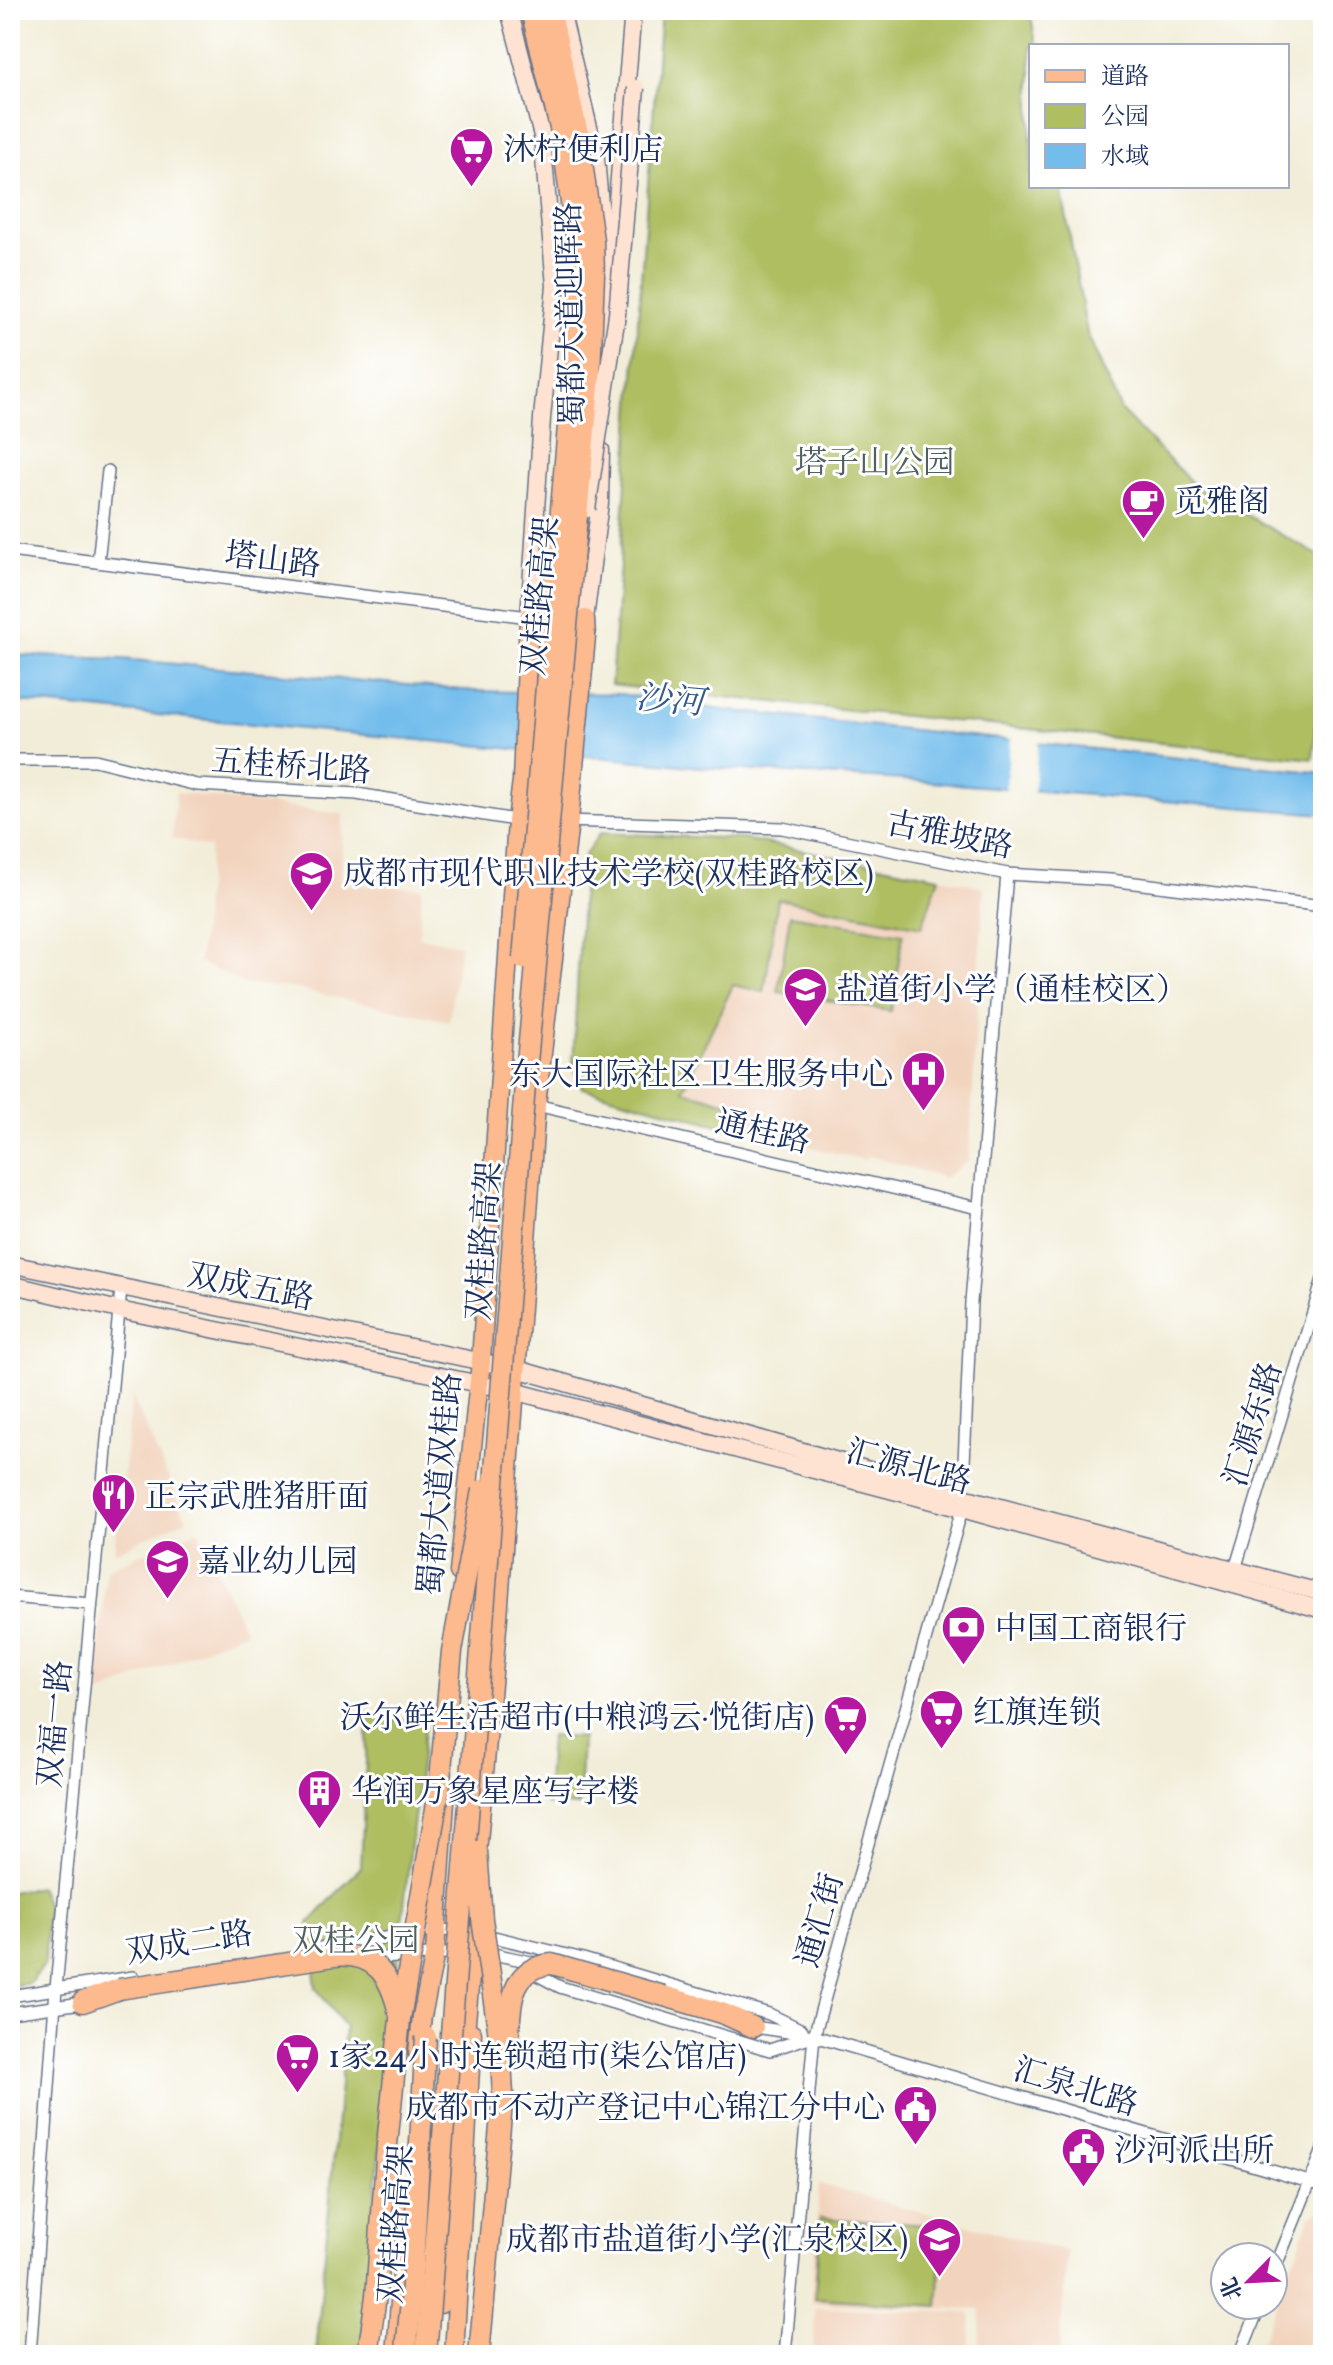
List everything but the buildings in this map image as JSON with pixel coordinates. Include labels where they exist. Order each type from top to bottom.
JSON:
[{"type":"highway","name":"蜀都大道迎晖路","points":[[549,11],[570,135]]},
{"type":"highway","name":"双桂路高架","points":[[406,2354],[525,1085],[579,624],[594,299],[593,240],[570,135]]},
{"type":"highway","name":"双桂路高架","points":[[426,2355],[488,1491],[513,1079],[575,343],[576,240],[570,135]]},
{"type":"highway","points":[[368,2355],[400,2019],[439,1791],[452,1651],[488,1491]]},
{"type":"highway","points":[[488,1491],[489,1637],[478,1803],[477,1873],[500,2043],[503,2094]]},
{"type":"highway","points":[[435,2355],[471,1954]]},
{"type":"highway","points":[[83,2002],[119,1989],[354,1955],[376,1966],[390,1983],[400,2019]]},
{"type":"highway","points":[[479,2355],[514,1994],[524,1974],[530,1969],[552,1964],[722,2013],[753,2027]]},
{"type":"highway","points":[[406,2354],[426,2037]]},
{"type":"main road","name":"蜀都大道双桂路","points":[[406,2354],[418,2053],[437,1930],[461,1547],[481,1361],[517,821],[537,636],[529,617]]},
{"type":"main road","name":"蜀都大道双桂路","points":[[454,2355],[472,2053],[471,1931],[536,1105],[572,785],[579,624]]},
{"type":"main road","points":[[426,2037],[435,1953]]},
{"type":"street","name":"蜀都大道迎晖路","points":[[509,10],[542,136],[555,286],[542,418],[529,617]]},
{"type":"street","points":[[605,264],[614,237],[633,10]]},
{"type":"street","points":[[529,617],[548,631],[561,635],[580,629],[617,315],[643,10]]},
{"type":"street","name":"蜀都大道迎晖路","points":[[549,11],[596,157],[605,264],[600,503],[579,624]]},
{"type":"street","points":[[98,562],[108,471]]},
{"type":"street","name":"塔山路","points":[[10,551],[529,617]]},
{"type":"street","points":[[537,636],[552,657],[543,779],[550,808],[569,821]]},
{"type":"street","points":[[1323,722],[1319,727],[1323,755]]},
{"type":"street","name":"五桂桥北路","points":[[10,760],[95,760],[197,785],[357,794],[517,821],[569,821]]},
{"type":"street","name":"古雅坡路","points":[[569,821],[782,828],[1007,874],[1110,880],[1323,906]]},
{"type":"street","name":"通汇街","points":[[785,2355],[814,2036],[963,1503],[971,1302],[1007,874]]},
{"type":"street","name":"通桂路","points":[[536,1105],[978,1208]]},
{"type":"street","name":"双成五路","points":[[10,1264],[481,1361]]},
{"type":"street","name":"汇源东路","points":[[1233,1576],[1323,1279]]},
{"type":"street","name":"双成五路","points":[[10,1284],[119,1310],[479,1385]]},
{"type":"street","name":"双福一路","points":[[30,2355],[56,1988],[121,1289]]},
{"type":"street","name":"汇源北路","points":[[481,1361],[517,1369],[963,1503]]},
{"type":"street","name":"汇源北路","points":[[479,1385],[514,1391],[963,1503],[1233,1576],[1323,1593]]},
{"type":"street","name":"汇源北路","points":[[1233,1576],[1323,1610]]},
{"type":"street","points":[[10,1597],[91,1604]]},
{"type":"street","name":"双成二路","points":[[10,1996],[437,1930],[471,1931]]},
{"type":"street","name":"汇泉北路","points":[[471,1931],[583,1959],[769,2014],[814,2036]]},
{"type":"street","name":"双成二路","points":[[10,2013],[382,1956],[471,1954]]},
{"type":"street","name":"汇泉北路","points":[[471,1954],[526,1959],[730,2024],[814,2036],[1323,2186]]},
{"type":"street","points":[[498,1955],[560,1987],[770,2050],[814,2036]]},
{"type":"street","points":[[1286,2241],[1323,2150]]},
{"type":"street","points":[[1240,2355],[1254,2321]]},
{"type":"shaded area","name":"成都市现代职业技术学校(双桂路校区)","points":[[176,793],[343,814],[341,884],[422,888],[419,937],[460,945],[449,1021],[291,988],[244,984],[199,962],[210,848],[172,838]]},
{"type":"shaded area","name":"盐道街小学（通桂校区）","points":[[939,877],[984,887],[969,1161],[944,1178],[866,1155],[865,1160],[729,1128],[733,1105],[683,1090],[733,984],[764,992],[778,898],[922,927]]},
{"type":"shaded area","points":[[132,1397],[187,1519],[114,1552]]},
{"type":"shaded area","name":"嘉业幼儿园","points":[[198,1530],[245,1631],[95,1696],[106,1569]]},
{"type":"shaded area","name":"成都市盐道街小学(汇泉校区)","points":[[819,2184],[1067,2252],[1059,2355],[979,2355],[981,2310],[811,2303]]},
{"type":"shaded area","points":[[1323,2210],[1323,2355],[1256,2355],[1269,2321],[1289,2321],[1289,2271],[1311,2215]]},
{"type":"shaded area","name":"成都市盐道街小学(汇泉校区)","points":[[815,2307],[971,2313],[969,2355],[813,2355]]},
{"type":"green space","name":"塔子山公园","points":[[661,10],[1030,10],[1036,44],[1029,44],[1029,188],[1061,188],[1087,333],[1121,411],[1195,486],[1323,558],[1323,658],[1313,759],[611,685]]},
{"type":"green space","points":[[600,833],[744,839],[939,877],[922,927],[778,899],[764,992],[733,985],[683,1090],[734,1105],[729,1128],[582,1088],[573,1065],[584,856]]},
{"type":"green space","points":[[790,915],[903,934],[891,1011],[778,992]]},
{"type":"green space","name":"双桂公园","points":[[368,1717],[425,1722],[392,2011],[361,2355],[316,2355],[345,2028],[316,1988],[309,1923],[361,1867]]},
{"type":"green space","points":[[550,1736],[582,1738],[579,1806],[546,1804]]},
{"type":"green space","points":[[39,1887],[47,1905],[45,1964],[30,1983],[10,1986],[10,1892]]},
{"type":"green space","points":[[820,2218],[943,2226],[938,2306],[815,2298]]},
{"type":"water","points":[[10,655],[122,659],[474,691],[620,694],[723,710],[1323,773],[1323,814],[919,781],[712,768],[10,701]]},
{"type":"pier","points":[[1011,735],[1039,738],[1033,794],[1005,792]]},
{"type":"place","name":"沐柠便利店","points":[[472,188]]},
{"type":"place","name":"觅雅阁","points":[[1143,540]]},
{"type":"place","name":"成都市现代职业技术学校(双桂路校区)","points":[[312,912]]},
{"type":"place","name":"盐道街小学（通桂校区）","points":[[805,1028]]},
{"type":"place","name":"东大国际社区卫生服务中心","points":[[924,1113]]},
{"type":"place","name":"正宗武胜猪肝面","points":[[114,1535]]},
{"type":"place","name":"嘉业幼儿园","points":[[167,1600]]},
{"type":"place","name":"中国工商银行","points":[[964,1667]]},
{"type":"place","name":"红旗连锁","points":[[942,1751]]},
{"type":"place","name":"沃尔鲜生活超市(中粮鸿云·悦街店)","points":[[845,1756]]},
{"type":"place","name":"华润万象星座写字楼","points":[[320,1830]]},
{"type":"place","name":"1家24小时连锁超市(柒公馆店)","points":[[297,2095]]},
{"type":"place","name":"成都市不动产登记中心锦江分中心","points":[[916,2146]]},
{"type":"place","name":"沙河派出所","points":[[1083,2189]]},
{"type":"place","name":"成都市盐道街小学(汇泉校区)","points":[[939,2278]]},
{"type":"water label","name":"沙河","points":[[670,699]]}]
